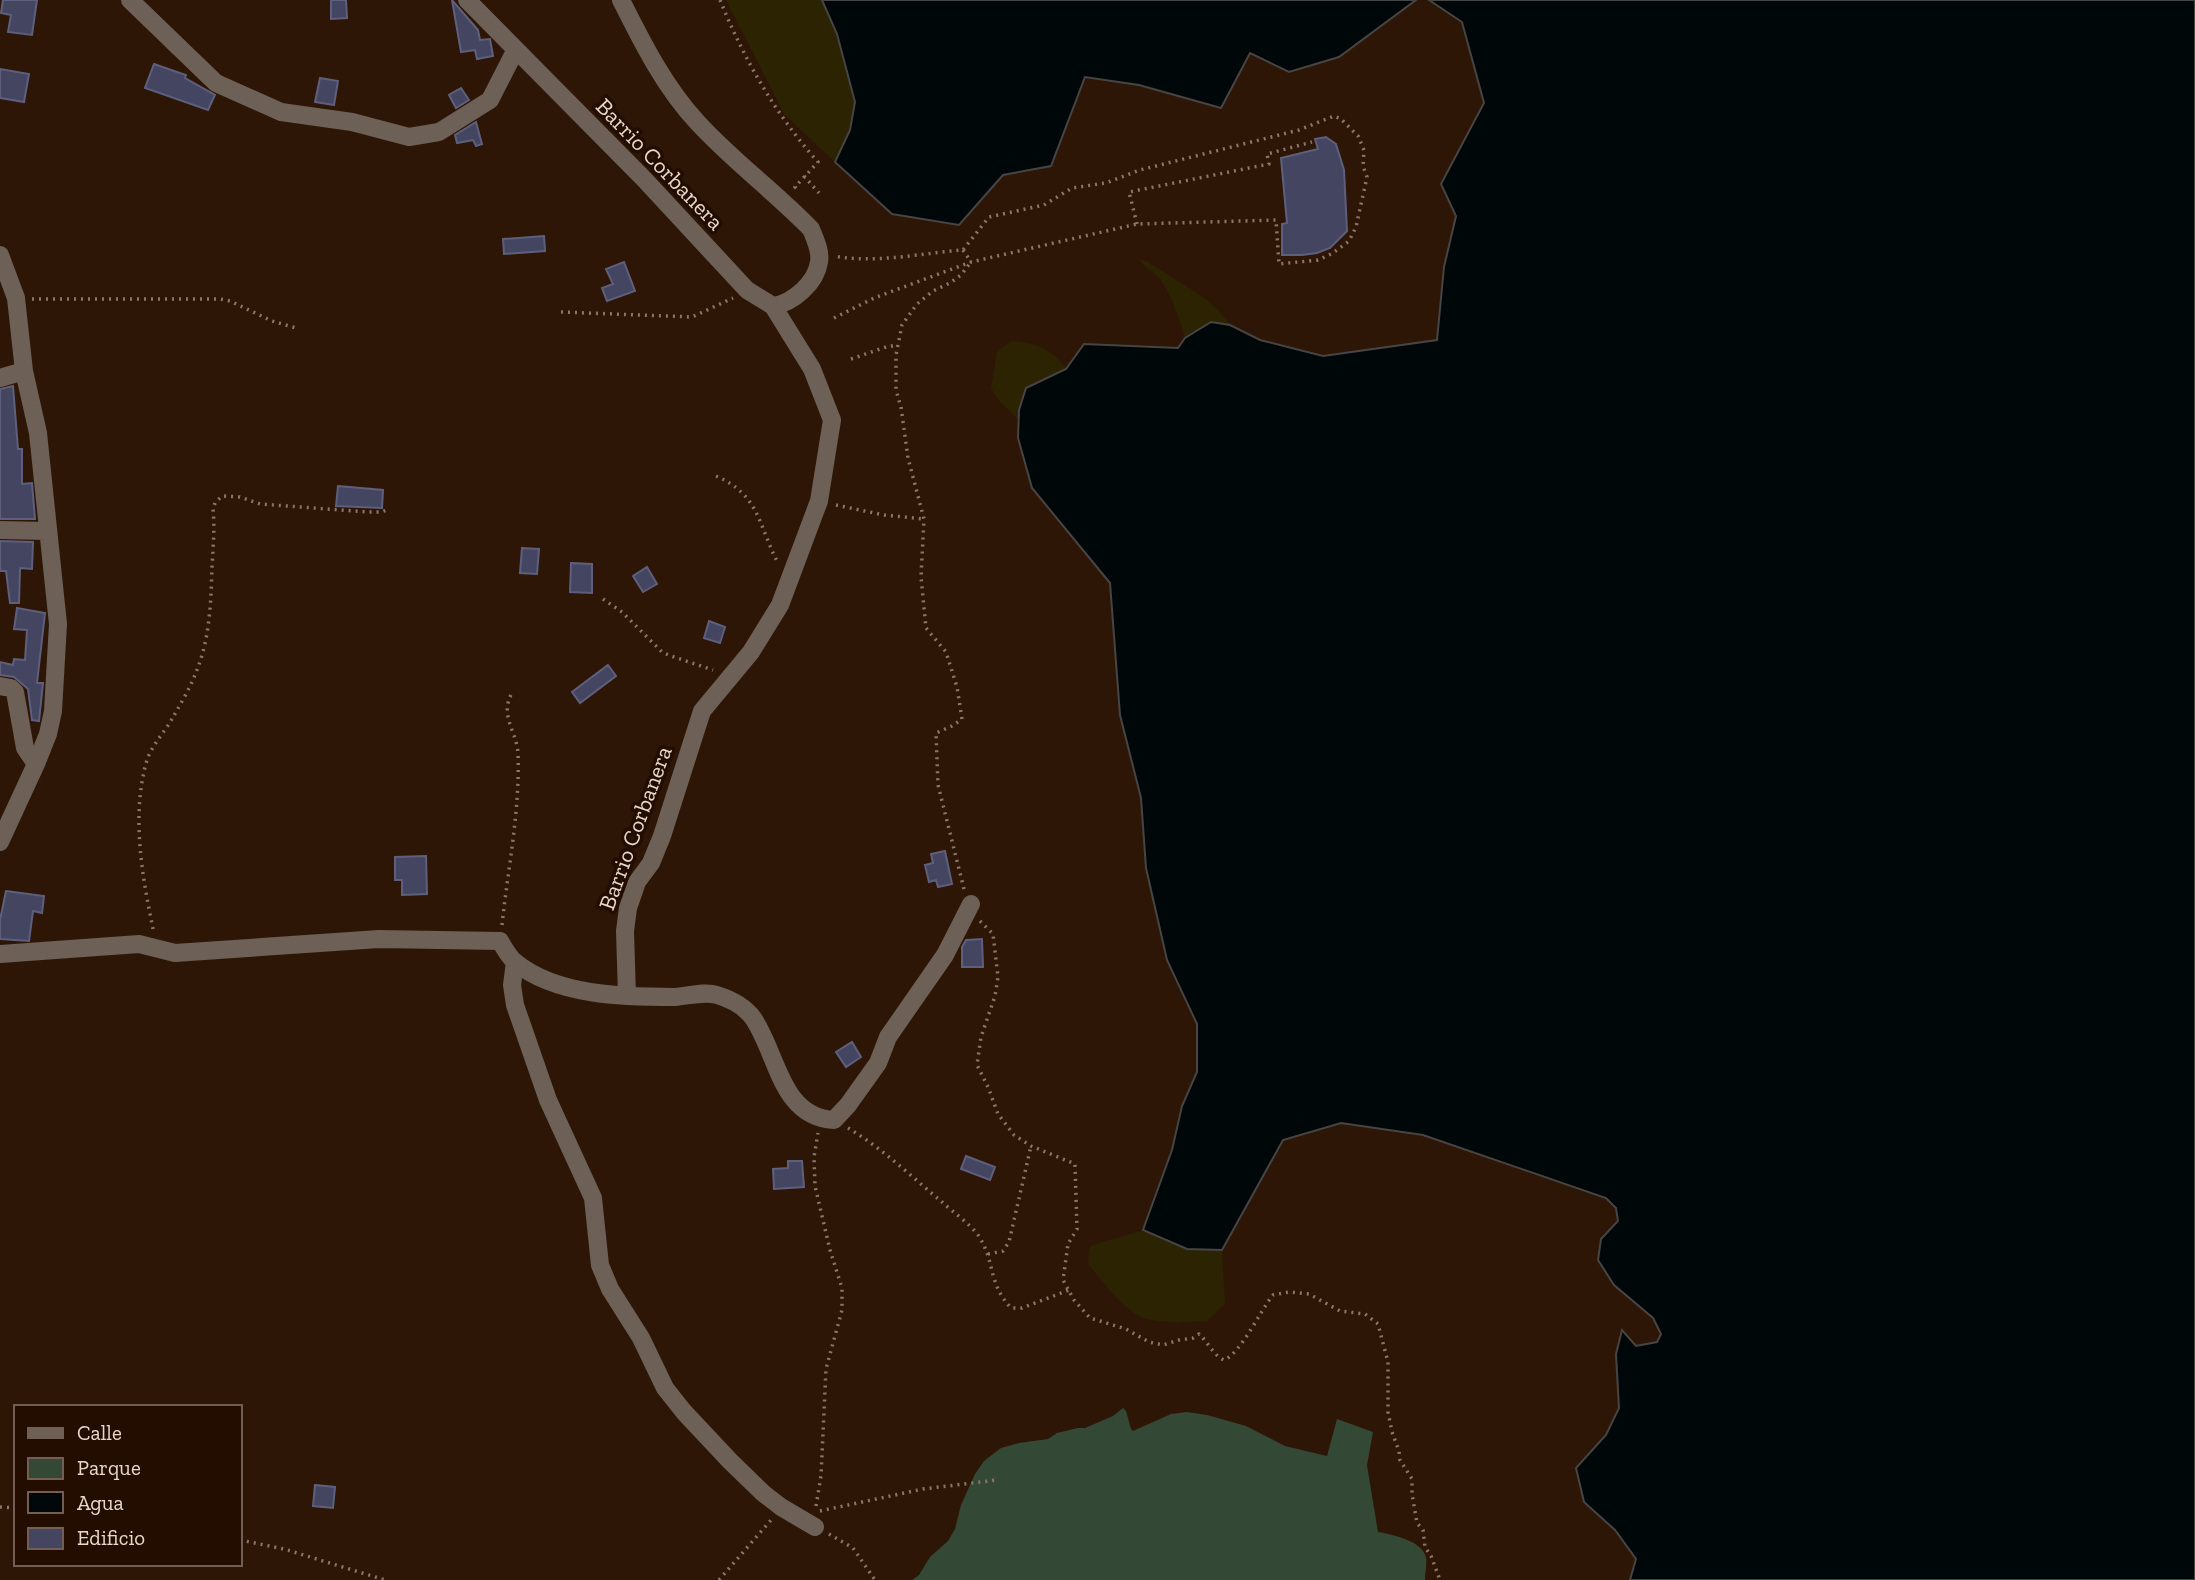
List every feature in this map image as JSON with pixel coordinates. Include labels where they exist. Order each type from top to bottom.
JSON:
[{"type":"street","points":[[130,0],[215,83],[281,112],[352,122],[409,137],[439,132],[490,100],[515,51]]},
{"type":"street","name":"Barrio Corbanera","points":[[467,0],[644,179],[747,290],[773,306],[812,369],[832,420],[819,501],[780,605],[751,652],[702,711],[662,836],[651,863],[637,882],[628,908],[625,931],[627,996]]},
{"type":"street","points":[[621,0],[641,40],[696,121],[811,229],[819,252],[819,263],[806,286],[785,304],[773,306]]},
{"type":"street","points":[[0,255],[16,298],[24,371],[38,433],[58,624],[53,711],[48,734],[0,842]]},
{"type":"street","points":[[0,378],[24,371]]},
{"type":"street","points":[[0,530],[47,531]]},
{"type":"street","points":[[0,686],[16,692],[25,748],[36,764]]},
{"type":"street","points":[[0,954],[139,944],[175,953],[379,939],[499,941],[514,962],[565,986],[605,995],[714,994],[736,1003],[752,1017],[792,1099],[804,1110],[828,1120],[848,1105],[878,1063],[888,1037],[945,955],[971,904]]},
{"type":"street","points":[[514,962],[512,985],[515,1005],[548,1100],[593,1198],[600,1265],[610,1289],[641,1338],[665,1388],[684,1412],[730,1461],[781,1507],[815,1519]]},
{"type":"path","points":[[720,0],[768,97],[793,134],[818,162],[795,187],[803,194],[792,209]]},
{"type":"path","points":[[819,252],[847,258],[963,250],[989,217],[1044,205],[1072,188],[1106,183],[1140,170],[1299,130],[1334,116],[1341,119],[1358,136],[1364,150],[1363,166],[1367,177],[1356,227],[1349,241],[1318,260],[1279,264],[1276,220],[1137,224],[971,262],[874,298],[834,318]]},
{"type":"path","points":[[1137,224],[1129,192],[1269,164],[1266,154],[1312,142]]},
{"type":"path","points":[[804,176],[819,193]]},
{"type":"path","points":[[963,250],[971,262]]},
{"type":"path","points":[[971,262],[950,284],[933,291],[917,304],[902,326],[896,355],[896,390],[908,458],[924,520],[921,577],[926,628],[946,652],[957,687],[962,719],[936,733],[938,785],[965,892],[978,918],[993,934],[998,977],[976,1065],[998,1114],[1014,1135],[1031,1146],[1075,1164],[1077,1228],[1068,1244],[1063,1280],[1074,1300],[1090,1318],[1126,1329],[1149,1342],[1163,1345],[1199,1334],[1216,1356],[1224,1360],[1232,1356],[1273,1295],[1289,1292],[1308,1294],[1340,1311],[1365,1314],[1378,1324],[1388,1363],[1388,1412],[1392,1432],[1400,1460],[1412,1479],[1417,1523],[1423,1530],[1425,1547],[1440,1580]]},
{"type":"path","points":[[561,312],[692,317],[747,290]]},
{"type":"path","points":[[16,298],[220,299],[296,328]]},
{"type":"path","points":[[851,359],[898,345]]},
{"type":"path","points":[[716,476],[738,487],[745,495],[757,513],[779,564],[792,576]]},
{"type":"path","points":[[157,948],[148,904],[141,843],[139,811],[142,780],[148,757],[198,668],[203,651],[211,601],[215,503],[222,496],[230,496],[260,503],[368,512],[390,509]]},
{"type":"path","points":[[819,501],[884,515],[924,520]]},
{"type":"path","points":[[603,599],[622,612],[662,652],[695,664]]},
{"type":"path","points":[[499,941],[518,788],[518,750],[506,708],[512,693]]},
{"type":"path","points":[[815,1519],[820,1486],[826,1369],[842,1310],[842,1288],[830,1250],[813,1173],[815,1143],[828,1120],[871,1145],[976,1233],[988,1254],[992,1279],[1001,1297],[1011,1308],[1022,1308],[1069,1290]]},
{"type":"path","points":[[988,1254],[1003,1251],[1009,1242],[1031,1146]]},
{"type":"path","points":[[815,1519],[923,1489],[997,1480]]},
{"type":"path","points":[[719,1580],[781,1507]]},
{"type":"path","points":[[815,1519],[853,1548],[875,1580]]},
{"type":"path","points":[[242,1540],[284,1549],[385,1580]]},
{"type":"green space","points":[[1123,1408],[1133,1431],[1171,1414],[1187,1412],[1246,1426],[1285,1446],[1327,1456],[1337,1419],[1373,1432],[1367,1465],[1378,1532],[1406,1540],[1423,1551],[1426,1557],[1425,1580],[912,1580],[919,1575],[930,1557],[948,1541],[955,1529],[961,1505],[984,1461],[1001,1448],[1048,1439],[1057,1433],[1085,1428],[1113,1416]]},
{"type":"sand","points":[[726,0],[822,0],[837,34],[855,102],[850,130],[835,162],[784,114]]},
{"type":"sand","points":[[1139,259],[1200,295],[1216,308],[1230,325],[1211,322],[1185,338],[1175,307],[1164,285]]},
{"type":"sand","points":[[1011,341],[1042,348],[1055,356],[1066,369],[1027,388],[1019,410],[1019,420],[1000,402],[991,388],[997,352]]},
{"type":"sand","points":[[1143,1230],[1186,1249],[1222,1250],[1225,1304],[1207,1321],[1170,1322],[1142,1318],[1122,1303],[1088,1264],[1090,1246]]},
{"type":"water","points":[[822,0],[1416,0],[1339,57],[1289,72],[1250,53],[1221,108],[1139,85],[1085,77],[1051,166],[1003,175],[959,225],[892,214],[835,162],[850,130],[855,102],[837,34]]},
{"type":"water","points":[[1429,0],[2195,0],[2195,1580],[1630,1580],[1636,1559],[1615,1530],[1584,1502],[1576,1468],[1606,1435],[1619,1408],[1616,1354],[1622,1330],[1636,1346],[1657,1342],[1661,1334],[1653,1318],[1614,1285],[1598,1260],[1601,1239],[1618,1221],[1616,1208],[1606,1198],[1423,1135],[1341,1123],[1283,1140],[1222,1250],[1187,1249],[1143,1230],[1172,1150],[1182,1106],[1197,1072],[1197,1024],[1167,960],[1146,868],[1141,798],[1120,715],[1110,583],[1032,488],[1018,438],[1019,410],[1026,388],[1066,369],[1084,344],[1178,348],[1185,338],[1211,322],[1230,325],[1260,340],[1323,356],[1437,340],[1444,267],[1456,216],[1441,184],[1484,103],[1462,22]]},
{"type":"building","points":[[3,0],[37,0],[32,35],[8,32],[11,15],[1,13]]},
{"type":"building","points":[[331,0],[346,0],[347,18],[331,19]]},
{"type":"building","points":[[452,0],[478,30],[480,40],[490,39],[493,56],[477,59],[475,50],[461,52]]},
{"type":"building","points":[[154,64],[186,75],[185,78],[215,95],[208,110],[145,88]]},
{"type":"building","points":[[0,69],[29,74],[24,102],[0,98]]},
{"type":"building","points":[[320,78],[338,81],[334,105],[315,102]]},
{"type":"building","points":[[461,88],[469,100],[456,108],[449,95]]},
{"type":"building","points":[[476,122],[482,144],[476,146],[473,140],[457,143],[455,135]]},
{"type":"building","points":[[1326,137],[1336,144],[1344,170],[1347,231],[1330,248],[1317,253],[1282,255],[1282,224],[1287,223],[1281,158],[1318,149],[1315,139]]},
{"type":"building","points":[[544,236],[545,251],[504,254],[503,239]]},
{"type":"building","points":[[624,262],[635,291],[607,301],[602,288],[613,284],[606,269]]},
{"type":"building","points":[[13,386],[18,449],[22,449],[22,484],[32,483],[35,519],[0,519],[0,389]]},
{"type":"building","points":[[338,486],[383,490],[382,508],[336,506]]},
{"type":"building","points":[[0,541],[33,542],[32,569],[20,568],[19,603],[10,603],[6,571],[0,571]]},
{"type":"building","points":[[522,548],[539,549],[537,574],[520,573]]},
{"type":"building","points":[[571,563],[592,564],[592,593],[570,592]]},
{"type":"building","points":[[647,567],[657,584],[643,592],[633,576]]},
{"type":"building","points":[[17,608],[45,613],[37,683],[43,683],[39,721],[32,720],[28,689],[14,677],[0,675],[0,662],[13,665],[14,659],[25,660],[27,630],[14,629]]},
{"type":"building","points":[[709,621],[725,627],[720,643],[704,638]]},
{"type":"building","points":[[608,665],[616,676],[580,703],[572,692]]},
{"type":"building","points":[[945,851],[952,884],[938,887],[936,880],[929,882],[925,865],[933,863],[931,854]]},
{"type":"building","points":[[426,856],[427,894],[402,895],[402,880],[395,880],[395,857]]},
{"type":"building","points":[[6,891],[44,896],[42,913],[33,911],[29,941],[0,939],[0,920]]},
{"type":"building","points":[[982,939],[983,967],[962,967],[962,947],[966,940]]},
{"type":"building","points":[[852,1042],[861,1057],[846,1067],[836,1052]]},
{"type":"building","points":[[966,1156],[995,1167],[990,1180],[961,1169]]},
{"type":"building","points":[[788,1161],[802,1161],[804,1187],[774,1189],[773,1169],[788,1168]]},
{"type":"building","points":[[315,1485],[335,1487],[333,1508],[313,1506]]}]
